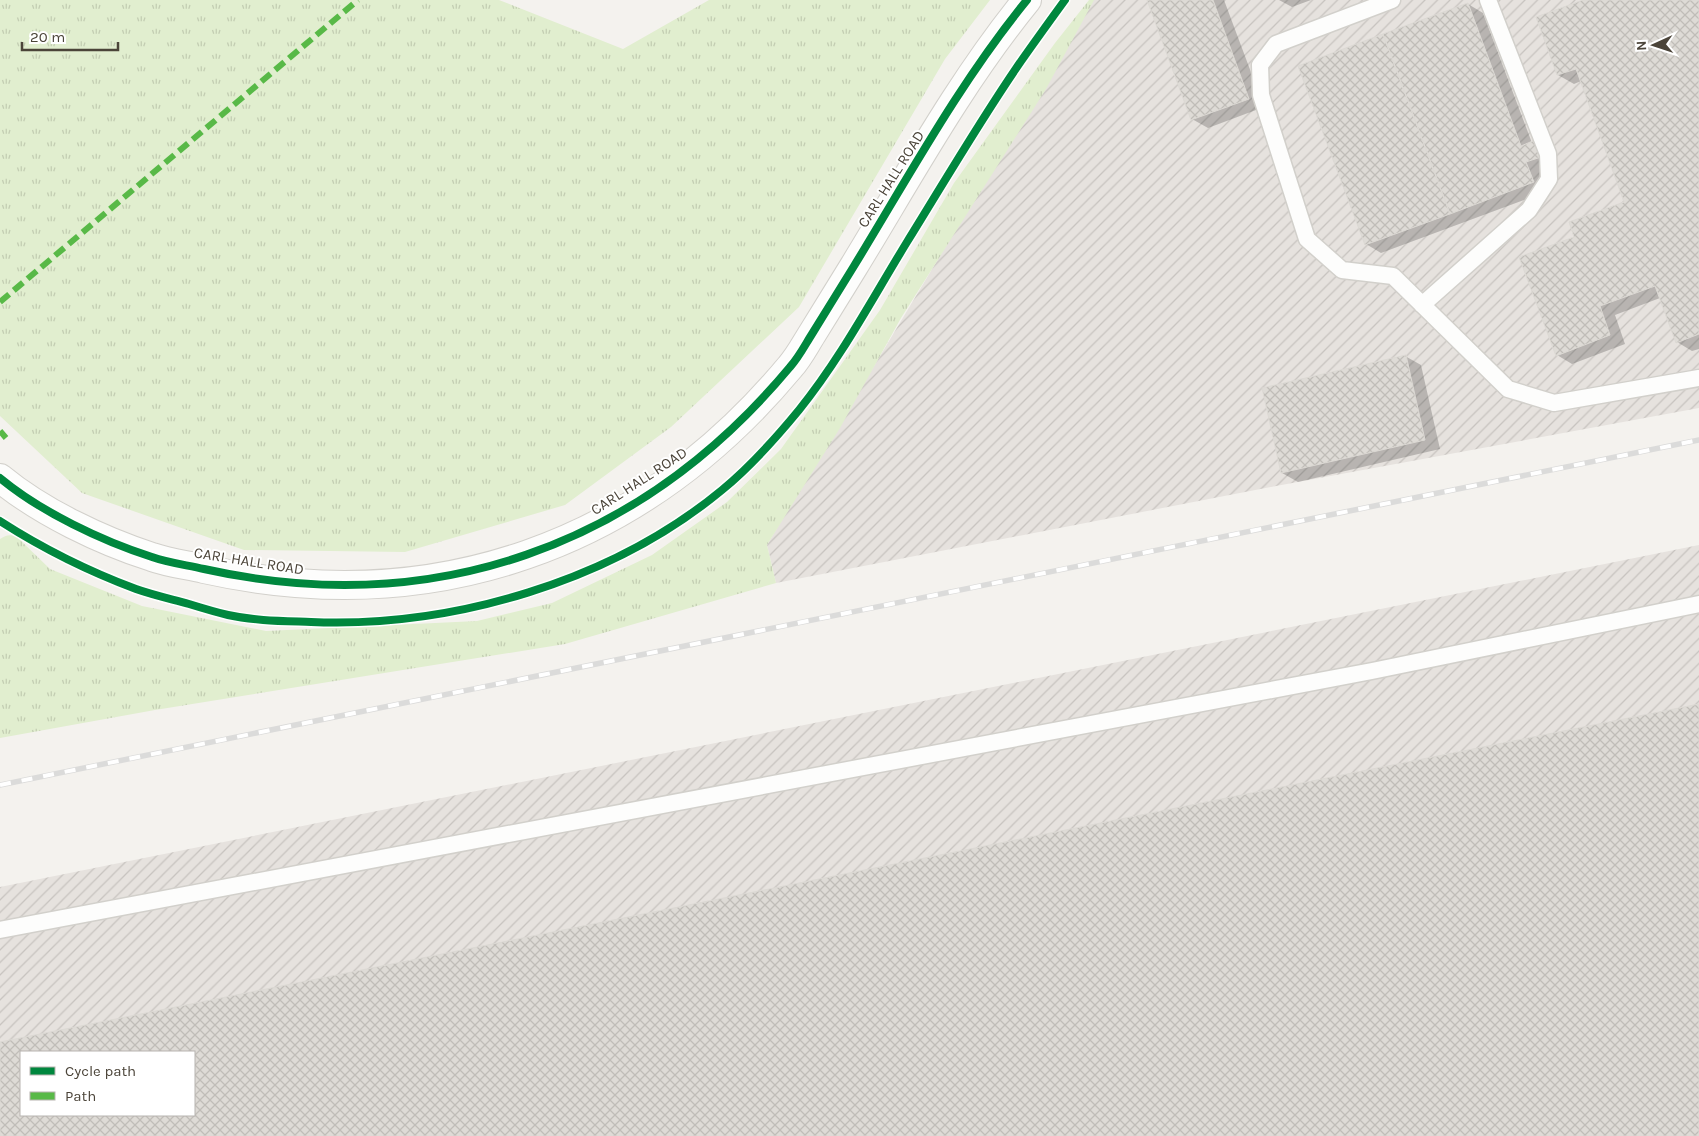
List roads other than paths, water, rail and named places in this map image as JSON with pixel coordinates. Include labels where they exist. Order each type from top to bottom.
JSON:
[{"type":"street","name":"CARL HALL ROAD","points":[[2,482],[44,508],[125,548],[201,569],[285,583],[351,586],[417,581],[469,571],[532,553],[593,527],[639,502],[694,464],[726,436],[793,364],[963,88],[1027,0]]},
{"type":"lane","points":[[1392,0],[1276,44],[1260,65],[1261,95],[1306,239],[1342,270],[1393,276],[1508,389],[1554,403],[1699,378]]},
{"type":"lane","points":[[1422,305],[1529,210],[1549,179],[1548,154],[1488,0]]},
{"type":"lane","points":[[0,930],[1362,673],[1699,604]]},
{"type":"railway","points":[[0,785],[1699,440]]}]
